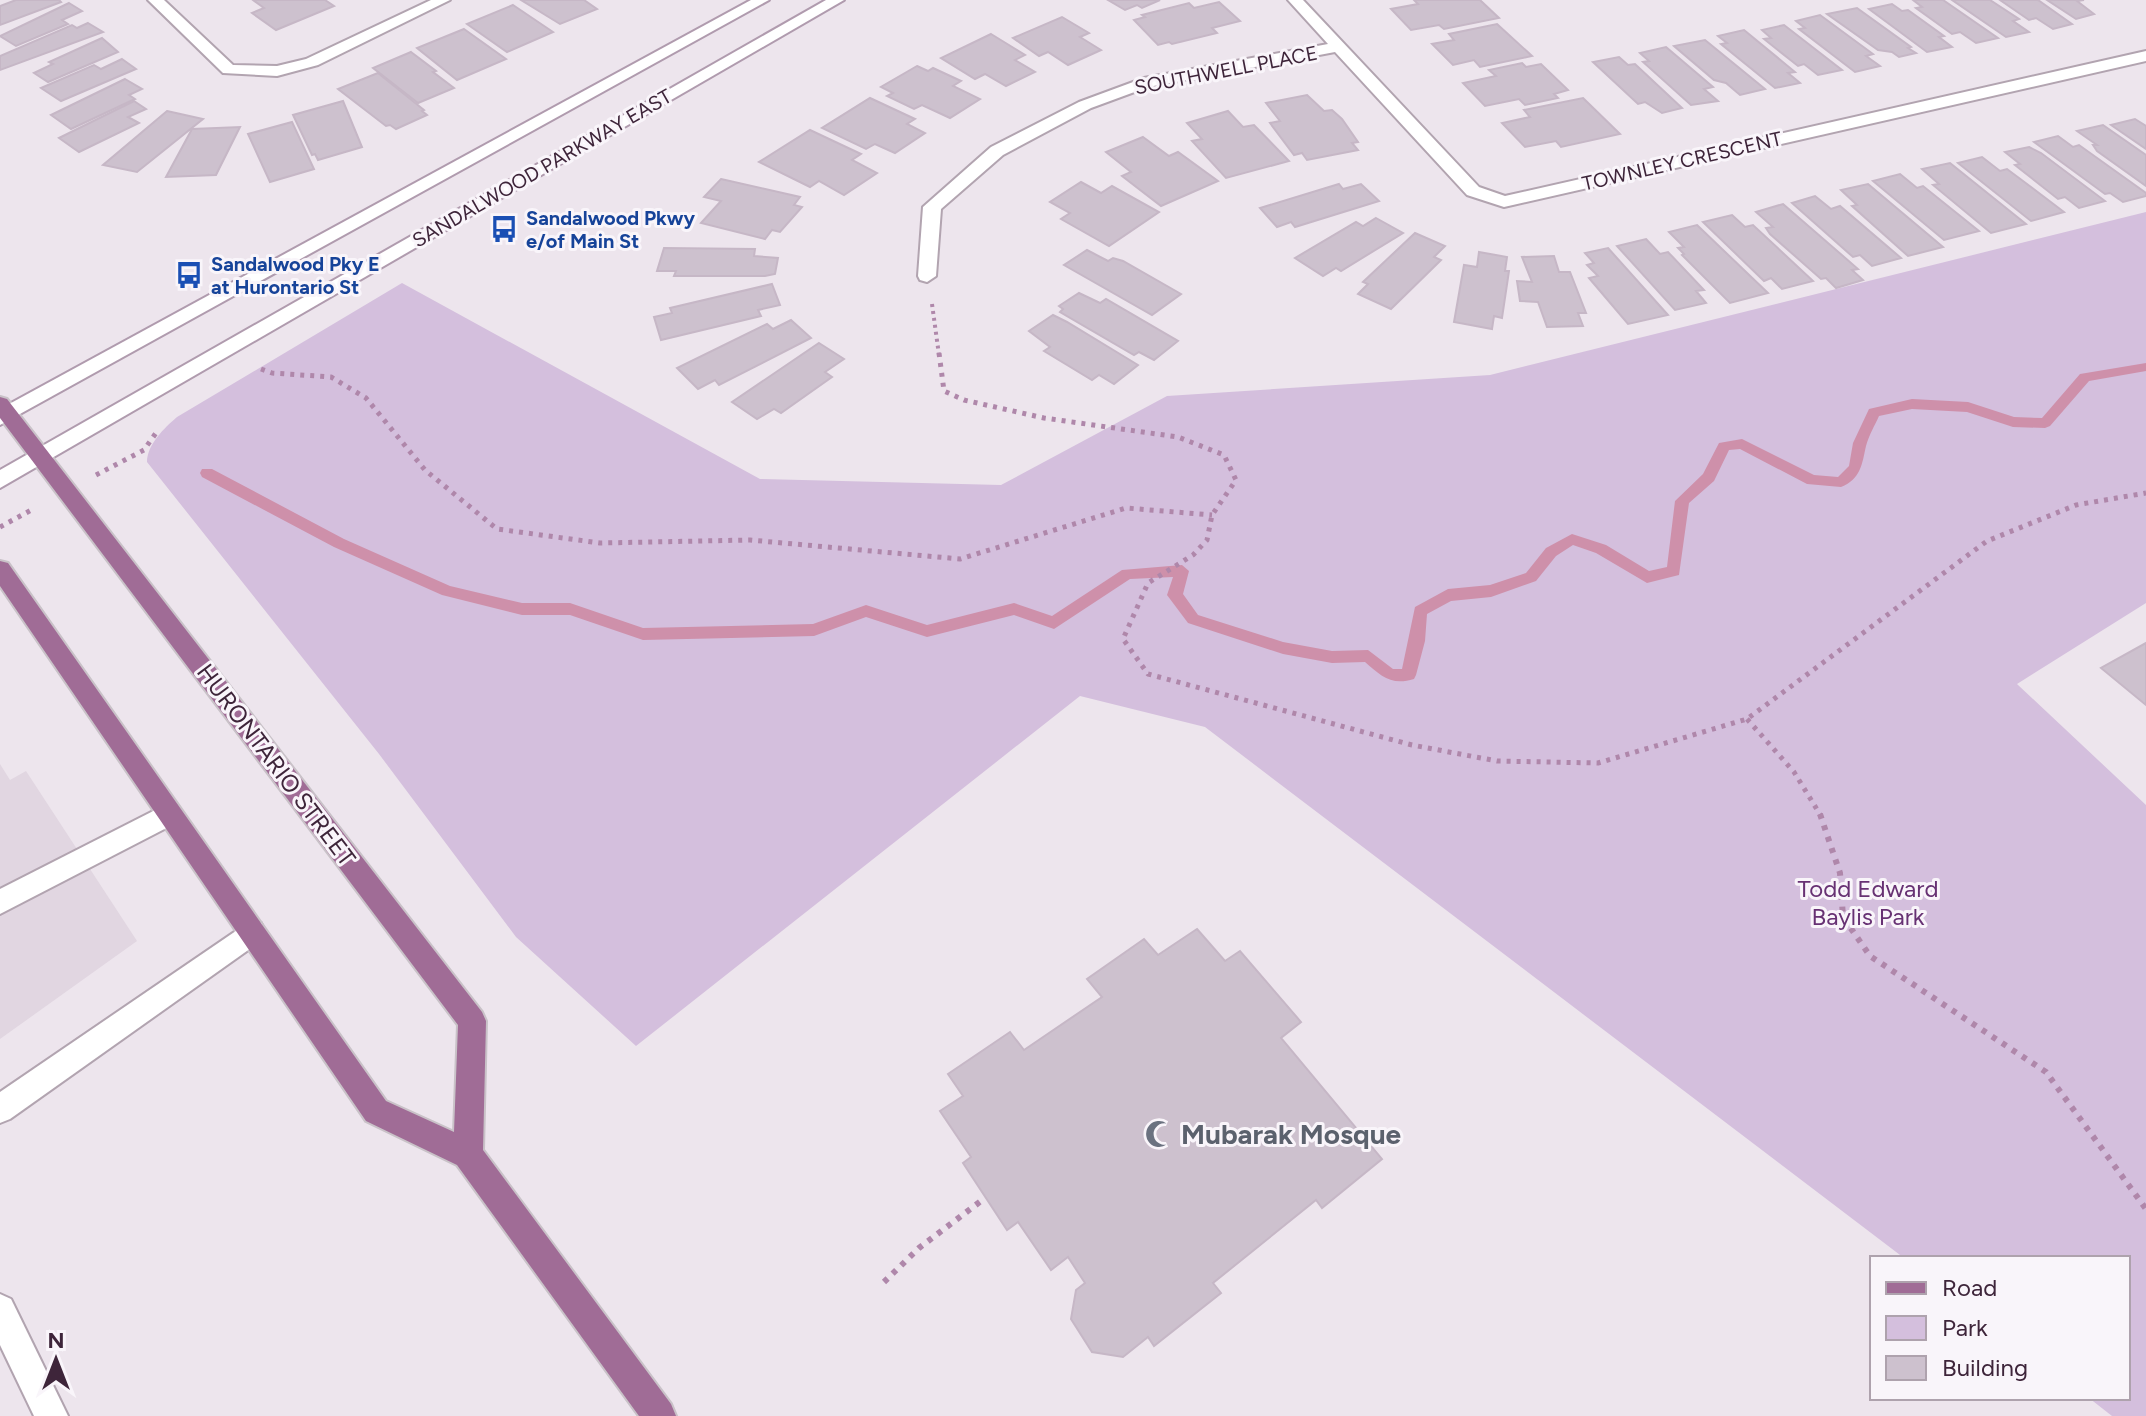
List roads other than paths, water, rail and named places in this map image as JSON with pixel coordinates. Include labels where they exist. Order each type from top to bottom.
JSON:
[{"type":"main road","name":"HURONTARIO STREET","points":[[3,412],[472,1021],[468,1154]]},
{"type":"main road","points":[[0,569],[376,1111],[468,1154],[659,1416]]},
{"type":"street","points":[[155,0],[229,70],[277,71],[312,62],[443,0]]},
{"type":"street","name":"SANDALWOOD PARKWAY EAST","points":[[3,412],[762,0]]},
{"type":"street","name":"SANDALWOOD PARKWAY EAST","points":[[0,480],[837,0]]},
{"type":"street","name":"TOWNLEY CRESCENT","points":[[1295,0],[1473,191],[1504,202],[2146,56]]},
{"type":"street","name":"SOUTHWELL PLACE","points":[[927,276],[932,207],[997,151],[1085,105],[1144,83],[1337,47]]},
{"type":"street","points":[[0,902],[169,814]]},
{"type":"street","points":[[0,1109],[252,932]]},
{"type":"street","points":[[0,1310],[51,1416]]},
{"type":"waterway","points":[[207,473],[339,543],[447,591],[522,609],[570,609],[643,634],[814,630],[866,611],[927,631],[1014,609],[1054,623],[1127,574],[1182,571],[1175,595],[1193,619],[1283,648],[1332,657],[1368,656],[1390,675],[1408,675],[1417,641],[1420,611],[1448,595],[1491,591],[1531,577],[1551,552],[1572,539],[1601,549],[1647,577],[1674,571],[1682,501],[1709,477],[1724,446],[1742,444],[1812,480],[1841,482],[1856,468],[1860,443],[1874,412],[1912,404],[1968,407],[2013,422],[2045,423],[2085,377],[2146,367]]},
{"type":"place","name":"Sandalwood Pkwy e/of Main St","points":[[504,229]]},
{"type":"place","name":"Sandalwood Pky E at Hurontario St","points":[[189,275]]},
{"type":"place","name":"Mubarak Mosque","points":[[1159,1134]]},
{"type":"park label","name":"Todd Edward Baylis Park","points":[[1868,903]]}]
